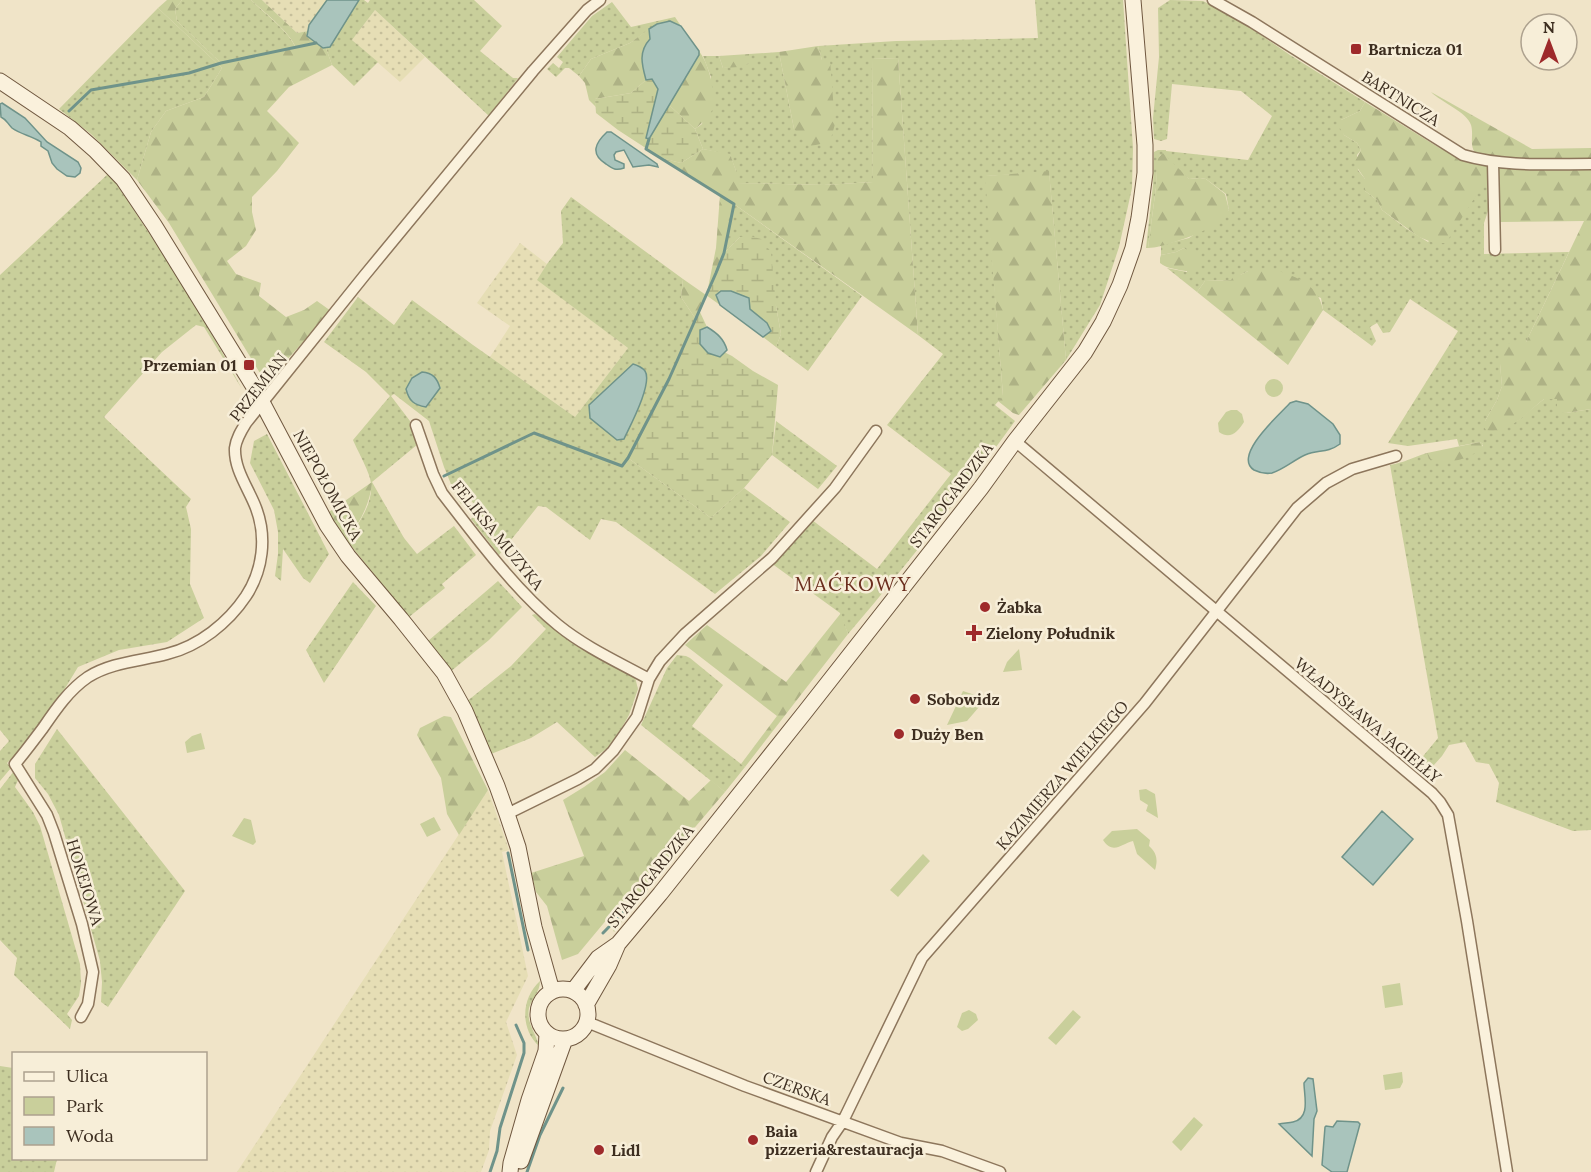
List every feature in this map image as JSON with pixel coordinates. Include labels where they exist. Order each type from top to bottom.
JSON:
[{"type":"main road","name":"STAROGARDZKA","points":[[586,1005],[618,944],[805,712],[981,488],[1085,352],[1111,306],[1133,248],[1145,173],[1140,64],[1133,0]]},
{"type":"main road","name":"NIEPOŁOMICKA","points":[[0,81],[70,128],[123,179],[154,225],[263,403],[327,525],[341,546],[444,673],[470,722],[507,814],[518,848],[534,927],[552,991]]},
{"type":"main road","name":"STAROGARDZKA","points":[[573,991],[598,958],[618,944]]},
{"type":"main road","points":[[559,989],[573,991],[583,999],[586,1005],[587,1022],[572,1038],[555,1038],[547,1034],[538,1020],[540,1003],[552,991],[559,989]]},
{"type":"main road","points":[[510,1172],[529,1100],[546,1051],[547,1034]]},
{"type":"main road","points":[[516,1172],[565,1039]]},
{"type":"street","name":"PRZEMIAN","points":[[15,764],[65,697],[89,676],[109,667],[168,654],[191,645],[222,624],[246,596],[258,569],[262,538],[256,508],[243,483],[237,461],[235,448],[238,436],[364,276],[533,71],[587,10],[600,0]]},
{"type":"street","name":"BARTNICZA","points":[[1213,0],[1252,22],[1463,155],[1493,162],[1591,164]]},
{"type":"street","points":[[1493,162],[1495,250]]},
{"type":"street","name":"FELIKSA MUZYKA","points":[[416,425],[442,493],[523,592],[558,625],[603,654],[649,679]]},
{"type":"street","points":[[507,814],[578,780],[595,769],[613,751],[637,717],[649,679],[660,661],[684,634],[772,558],[835,488],[876,431]]},
{"type":"street","name":"WŁADYSŁAWA JAGIEŁŁY","points":[[1015,441],[1440,802],[1448,815],[1507,1172]]},
{"type":"street","name":"KAZIMIERZA WIELKIEGO","points":[[816,1172],[922,958],[1145,703],[1283,524],[1326,483],[1352,469],[1396,456]]},
{"type":"street","name":"HOKEJOWA","points":[[15,764],[47,815],[82,924],[93,972],[88,1004],[81,1017]]},
{"type":"street","name":"CZERSKA","points":[[587,1022],[745,1086],[901,1143],[942,1151],[1000,1172]]},
{"type":"shaded area","points":[[262,0],[327,0],[309,25],[308,31],[297,33]]},
{"type":"shaded area","points":[[375,10],[425,57],[400,82],[352,40]]},
{"type":"shaded area","points":[[520,243],[547,264],[538,280],[628,348],[575,417],[490,357],[510,326],[477,303]]},
{"type":"shaded area","points":[[488,790],[509,850],[502,852],[528,976],[506,1022],[517,1055],[490,1131],[489,1150],[481,1172],[237,1172]]},
{"type":"green space","points":[[167,0],[182,0],[175,9],[177,21],[221,63],[296,48],[282,29],[251,0],[262,0],[297,33],[308,31],[307,36],[326,48],[332,65],[289,87],[267,111],[299,143],[252,197],[252,212],[256,230],[246,246],[227,261],[236,274],[261,283],[259,296],[286,317],[304,310],[317,301],[331,311],[266,383],[169,223],[137,180],[151,132],[166,111],[204,97],[222,68],[158,8]]},
{"type":"green space","points":[[182,0],[251,0],[282,29],[296,48],[221,63],[177,21],[175,9]]},
{"type":"green space","points":[[359,0],[368,3],[370,0],[474,0],[502,26],[480,51],[513,78],[518,78],[489,116],[375,10],[352,40],[378,62],[354,86],[332,65],[326,48],[330,47]]},
{"type":"green space","points":[[1035,0],[1123,0],[1133,148],[1132,188],[1119,247],[1100,305],[1066,360],[1049,172],[986,176],[1003,396],[995,405],[1015,421],[934,529],[848,634],[840,613],[771,563],[812,520],[877,569],[951,474],[887,425],[943,354],[918,335],[898,58],[872,59],[873,182],[824,185],[736,183],[736,171],[730,155],[703,149],[695,129],[702,124],[711,77],[703,56],[719,56],[723,68],[749,63],[749,54],[779,52],[794,129],[830,61],[822,60],[818,46],[896,41],[1038,38]]},
{"type":"green space","points":[[1170,0],[1203,1],[1219,9],[1365,102],[1360,111],[1341,120],[1344,135],[1357,143],[1361,150],[1357,155],[1358,170],[1365,179],[1365,191],[1377,200],[1382,210],[1407,229],[1428,242],[1489,175],[1491,202],[1484,223],[1484,254],[1569,252],[1526,342],[1500,364],[1502,386],[1485,421],[1517,421],[1544,399],[1557,399],[1557,408],[1566,413],[1591,409],[1591,830],[1573,831],[1496,802],[1499,783],[1489,764],[1476,762],[1465,742],[1449,745],[1425,775],[1415,766],[1438,738],[1390,465],[1427,453],[1430,459],[1483,446],[1483,444],[1480,442],[1459,446],[1457,439],[1408,446],[1388,443],[1458,331],[1410,299],[1390,332],[1383,333],[1377,323],[1370,327],[1376,341],[1372,346],[1323,310],[1321,298],[1248,271],[1231,280],[1205,281],[1197,292],[1167,268],[1187,272],[1187,251],[1184,248],[1161,255],[1161,245],[1189,238],[1229,210],[1226,194],[1206,179],[1189,179],[1160,155],[1148,248],[1146,248],[1154,152],[1166,150],[1248,160],[1272,116],[1241,91],[1172,84],[1167,139],[1161,141],[1154,139],[1153,118],[1159,57],[1158,8]]},
{"type":"green space","points":[[612,2],[631,27],[675,17],[681,26],[670,21],[657,24],[630,43],[591,59],[579,76],[569,68],[565,68],[556,77],[547,69],[553,63],[559,68],[563,62],[557,57],[592,16]]},
{"type":"green space","points":[[158,8],[222,68],[204,97],[166,111],[151,132],[137,180],[91,134],[59,109]]},
{"type":"green space","points":[[649,29],[650,39],[643,59],[646,80],[631,93],[595,99],[596,107],[589,100],[585,83],[579,76],[591,59],[630,43]]},
{"type":"green space","points":[[818,46],[822,60],[830,60],[835,124],[830,142],[811,146],[794,129],[779,52]]},
{"type":"green space","points":[[699,51],[703,56],[712,85],[713,107],[711,113],[695,129],[669,105],[699,56]]},
{"type":"green space","points":[[749,54],[749,63],[739,67],[723,68],[719,56]]},
{"type":"green space","points":[[898,58],[918,335],[734,204],[724,253],[707,293],[716,248],[720,195],[661,158],[681,163],[703,149],[730,154],[736,171],[737,183],[824,185],[873,182],[872,59]]},
{"type":"green space","points":[[652,79],[658,89],[649,138],[669,105],[695,129],[703,149],[681,163],[661,158],[596,113],[595,99],[631,93],[646,80]]},
{"type":"green space","points":[[1431,92],[1532,149],[1591,148],[1591,160],[1525,160],[1475,153],[1469,120]]},
{"type":"green space","points":[[1365,102],[1438,147],[1458,157],[1489,166],[1489,175],[1446,243],[1434,243],[1419,237],[1382,210],[1377,200],[1365,191],[1365,179],[1354,163],[1361,150],[1357,143],[1344,135],[1338,125],[1341,120],[1360,111]]},
{"type":"green space","points":[[1163,153],[1189,179],[1206,179],[1225,194],[1229,210],[1203,231],[1188,238],[1148,248],[1157,164],[1158,158]]},
{"type":"green space","points":[[1498,167],[1591,169],[1591,409],[1557,412],[1557,399],[1544,399],[1510,426],[1494,431],[1486,430],[1484,427],[1502,386],[1501,344],[1526,342],[1584,221],[1499,222]]},
{"type":"green space","points":[[1049,171],[1066,360],[1019,415],[998,401],[1003,395],[985,176]]},
{"type":"green space","points":[[109,173],[195,306],[242,389],[204,327],[196,325],[162,352],[104,417],[191,499],[186,507],[191,529],[190,584],[204,618],[167,642],[119,650],[78,667],[61,695],[30,737],[31,739],[7,763],[11,768],[0,781],[0,751],[9,741],[0,730],[0,275]]},
{"type":"green space","points":[[571,197],[683,279],[681,297],[695,318],[669,379],[628,458],[711,518],[744,488],[790,522],[761,556],[715,594],[616,522],[601,519],[590,540],[546,507],[538,506],[499,555],[471,519],[478,513],[474,504],[470,499],[461,504],[455,494],[429,421],[394,394],[391,396],[410,421],[418,444],[372,482],[404,538],[417,554],[454,526],[476,555],[442,584],[445,588],[409,617],[347,541],[364,514],[371,492],[369,474],[353,440],[390,396],[366,372],[324,342],[358,297],[394,325],[412,300],[575,417],[628,348],[537,280],[563,243],[561,211]]},
{"type":"green space","points":[[734,204],[862,296],[808,371],[776,347],[781,334],[776,306],[740,237],[724,253]]},
{"type":"green space","points":[[750,236],[761,239],[771,252],[781,334],[776,347],[763,337],[770,331],[755,313],[718,301],[720,305],[706,295],[724,253],[740,237]]},
{"type":"green space","points":[[1184,248],[1199,258],[1201,262],[1196,268],[1189,271],[1179,270],[1160,263],[1161,255]]},
{"type":"green space","points":[[1268,268],[1295,277],[1310,286],[1320,300],[1323,310],[1288,365],[1197,292],[1205,281],[1231,280],[1235,274],[1240,275],[1248,271]]},
{"type":"green space","points":[[683,279],[706,295],[695,318],[681,297]]},
{"type":"green space","points":[[699,310],[707,327],[700,331],[720,356],[724,352],[732,356],[778,385],[772,455],[744,488],[711,518],[628,458],[669,379]]},
{"type":"green space","points":[[1270,379],[1278,379],[1283,384],[1281,395],[1270,397],[1265,392],[1265,384]]},
{"type":"green space","points":[[1237,410],[1242,414],[1244,422],[1236,432],[1227,435],[1219,432],[1218,423],[1226,412]]},
{"type":"green space","points":[[776,421],[837,466],[818,489],[772,455]]},
{"type":"green space","points":[[267,434],[329,554],[310,583],[303,578],[283,549],[281,581],[275,576],[278,532],[274,510],[250,463],[254,441]]},
{"type":"green space","points":[[1480,442],[1483,444],[1481,449],[1468,457],[1457,460],[1429,459],[1427,453]]},
{"type":"green space","points":[[372,482],[366,506],[347,541],[337,529],[329,512]]},
{"type":"green space","points":[[498,581],[522,607],[489,640],[450,672],[428,641]]},
{"type":"green space","points":[[353,582],[376,606],[324,683],[306,650]]},
{"type":"green space","points":[[841,613],[848,634],[745,767],[741,764],[777,716],[685,645],[707,625],[786,682]]},
{"type":"green space","points":[[535,614],[571,639],[635,677],[638,689],[629,715],[612,745],[595,757],[557,722],[531,738],[491,754],[466,702],[511,666],[546,629],[532,615]]},
{"type":"green space","points":[[1019,649],[1022,670],[1003,672],[1007,662]]},
{"type":"green space","points":[[677,655],[690,658],[723,685],[692,726],[745,767],[725,792],[641,725],[667,668]]},
{"type":"green space","points":[[963,691],[978,696],[979,707],[967,721],[947,725]]},
{"type":"green space","points":[[444,716],[451,717],[488,790],[459,835],[447,814],[441,778],[417,735],[420,728]]},
{"type":"green space","points":[[57,729],[185,891],[108,1007],[101,1002],[100,961],[59,815],[48,794],[35,778],[35,764]]},
{"type":"green space","points":[[201,733],[205,749],[187,753],[185,742]]},
{"type":"green space","points":[[625,750],[689,801],[711,780],[725,792],[679,846],[614,932],[608,918],[578,954],[562,960],[547,906],[536,892],[531,873],[584,856],[563,800],[605,772]]},
{"type":"green space","points":[[14,771],[19,778],[15,787],[40,826],[80,964],[79,996],[67,1014],[72,1020],[70,1029],[14,975],[17,958],[0,940],[0,789]]},
{"type":"green space","points":[[1146,789],[1155,794],[1158,818],[1146,811],[1148,805],[1140,800],[1139,790]]},
{"type":"green space","points":[[434,817],[441,830],[427,837],[420,824]]},
{"type":"green space","points":[[244,818],[251,820],[256,842],[253,845],[232,836]]},
{"type":"green space","points":[[1137,829],[1150,840],[1149,846],[1156,857],[1155,870],[1137,854],[1133,841],[1114,848],[1103,840],[1112,831]]},
{"type":"green space","points":[[923,854],[930,861],[898,897],[890,890]]},
{"type":"green space","points":[[540,981],[528,1013],[539,1046],[528,1031],[525,1014],[529,996]]},
{"type":"green space","points":[[1400,983],[1403,1005],[1385,1008],[1382,986]]},
{"type":"green space","points":[[969,1010],[976,1014],[978,1020],[962,1031],[957,1027],[962,1013]]},
{"type":"green space","points":[[1073,1010],[1081,1017],[1056,1045],[1048,1038]]},
{"type":"green space","points":[[0,1066],[12,1068],[12,1160],[57,1160],[54,1172],[0,1172]]},
{"type":"green space","points":[[1402,1072],[1403,1082],[1400,1088],[1385,1090],[1383,1075]]},
{"type":"green space","points":[[1194,1117],[1203,1125],[1181,1151],[1172,1142]]},
{"type":"water","points":[[327,0],[359,0],[330,47],[323,48],[307,36],[309,25]]},
{"type":"water","points":[[670,21],[681,26],[699,51],[699,55],[649,139],[646,138],[658,89],[652,79],[646,80],[642,54],[650,39],[649,29],[657,24]]},
{"type":"water","points":[[2,103],[25,118],[47,142],[78,162],[81,168],[80,173],[75,177],[67,176],[57,169],[48,151],[41,146],[41,142],[15,130],[1,117],[0,104]]},
{"type":"water","points":[[607,132],[611,132],[657,164],[658,167],[649,165],[633,167],[624,150],[614,155],[615,160],[624,164],[624,168],[617,169],[608,166],[596,152],[597,144]]},
{"type":"water","points":[[721,291],[731,291],[749,298],[750,309],[767,323],[771,331],[763,337],[720,305],[716,295]]},
{"type":"water","points":[[707,327],[720,337],[726,346],[727,350],[720,357],[708,353],[700,344],[700,330]]},
{"type":"water","points":[[633,364],[645,371],[646,385],[640,405],[624,439],[617,440],[590,418],[589,405]]},
{"type":"water","points":[[422,372],[434,377],[440,388],[426,407],[413,402],[406,389],[412,378]]},
{"type":"water","points":[[1296,401],[1308,404],[1333,424],[1340,435],[1340,444],[1331,449],[1305,455],[1272,473],[1254,470],[1249,464],[1249,455],[1253,446],[1277,416],[1290,403]]},
{"type":"water","points":[[1382,811],[1413,839],[1373,885],[1342,857]]},
{"type":"water","points":[[1308,1078],[1313,1079],[1317,1111],[1314,1119],[1312,1156],[1279,1124],[1299,1120],[1302,1116],[1305,1106],[1304,1083]]},
{"type":"water","points":[[1337,1121],[1360,1124],[1347,1172],[1332,1172],[1322,1165],[1325,1127],[1333,1127]]},
{"type":"waterway","points":[[69,111],[91,90],[189,73],[221,63],[316,43]]},
{"type":"waterway","points":[[444,476],[534,433],[622,466],[628,458],[669,379],[716,273],[724,253],[734,204],[646,149],[649,139]]},
{"type":"waterway","points":[[508,853],[528,950]]},
{"type":"waterway","points":[[603,933],[664,867]]},
{"type":"waterway","points":[[490,1172],[497,1151],[500,1128],[524,1053],[524,1043],[516,1025]]},
{"type":"waterway","points":[[527,1172],[540,1135],[563,1088]]},
{"type":"place","name":"Bartnicza 01","points":[[1356,49]]},
{"type":"place","name":"Przemian 01","points":[[249,365]]},
{"type":"place","name":"Żabka","points":[[985,607]]},
{"type":"place","name":"Zielony Południk","points":[[974,633]]},
{"type":"place","name":"Sobowidz","points":[[915,699]]},
{"type":"place","name":"Duży Ben","points":[[899,734]]},
{"type":"place","name":"Baia pizzeria&restauracja","points":[[753,1140]]},
{"type":"place","name":"Lidl","points":[[599,1150]]},
{"type":"district","name":"MAĆKOWY","points":[[853,584]]}]
